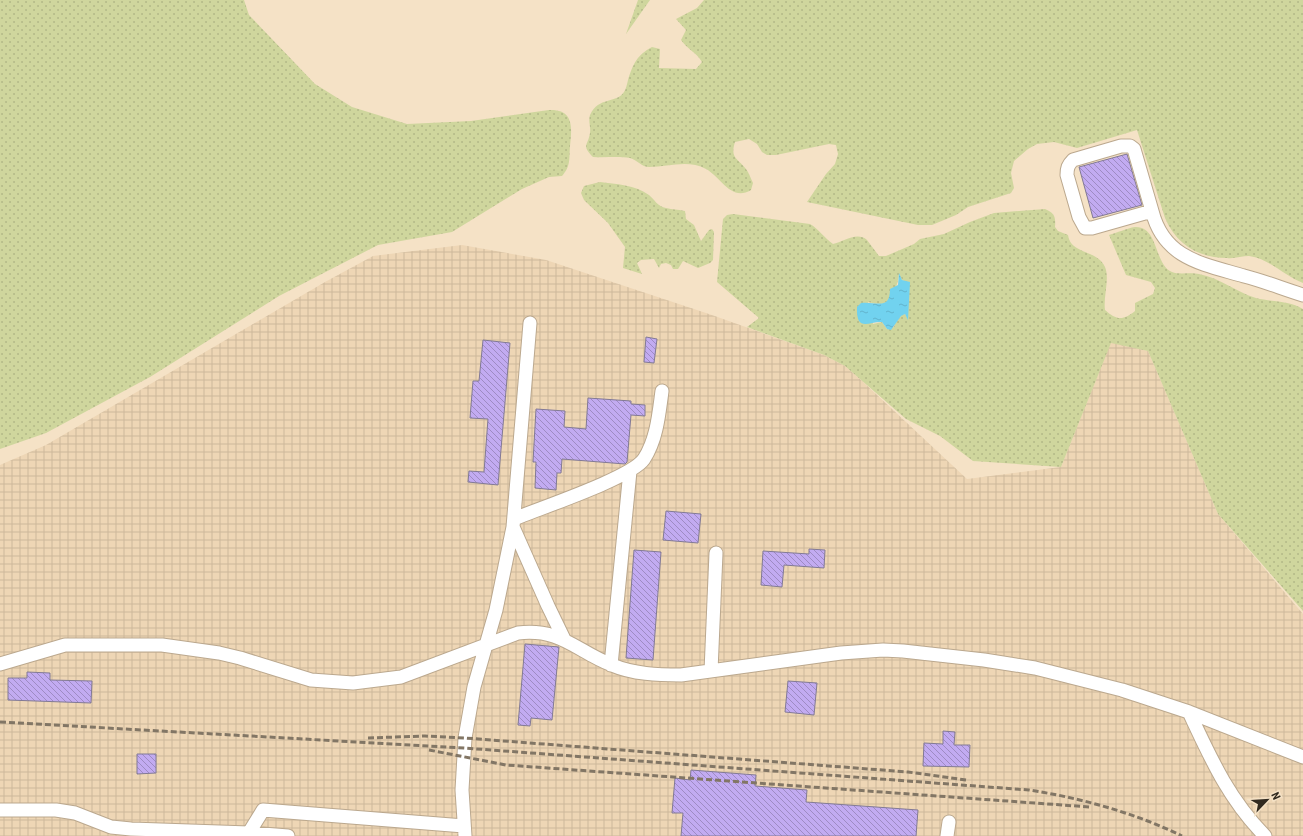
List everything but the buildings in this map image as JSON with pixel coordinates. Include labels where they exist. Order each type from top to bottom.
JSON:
[{"type":"lane","points":[[1152,211],[1092,228],[1086,228],[1080,217],[1067,175],[1069,164],[1073,160],[1086,156],[1127,145],[1130,146],[1134,149],[1158,227],[1169,244],[1187,258],[1200,264],[1245,276],[1303,295]]},
{"type":"lane","points":[[248,834],[262,810],[465,831],[462,790],[465,738],[474,687],[500,595],[513,523],[530,323]]},
{"type":"lane","points":[[513,523],[630,472],[637,467],[648,451],[658,420],[662,390]]},
{"type":"lane","points":[[611,665],[630,472]]},
{"type":"lane","points":[[513,523],[541,593],[564,639]]},
{"type":"lane","points":[[711,671],[716,553]]},
{"type":"lane","points":[[0,664],[65,645],[162,645],[201,650],[240,658],[311,680],[353,683],[401,677],[518,633],[532,632],[564,639],[611,665],[624,670],[662,675],[681,675],[841,653],[903,651],[1035,668],[1122,690],[1189,712],[1303,757]]},
{"type":"lane","points":[[1189,712],[1221,780],[1236,802],[1265,836]]},
{"type":"lane","points":[[0,810],[56,810],[75,813],[111,827],[131,829],[288,836]]},
{"type":"lane","points":[[947,836],[949,822]]},
{"type":"shaded area","points":[[462,245],[546,260],[709,314],[824,355],[845,366],[967,479],[1061,467],[1111,342],[1148,351],[1218,514],[1303,614],[1303,836],[0,836],[0,465],[46,445],[325,282],[373,256]]},
{"type":"green space","points":[[0,0],[244,0],[249,15],[315,84],[352,107],[407,124],[471,121],[557,110],[567,116],[570,120],[571,139],[568,166],[562,176],[549,177],[522,189],[452,232],[378,245],[279,296],[150,377],[46,433],[0,449]]},
{"type":"green space","points":[[638,0],[650,0],[626,34]]},
{"type":"green space","points":[[704,0],[1303,0],[1303,283],[1264,260],[1249,256],[1230,258],[1216,257],[1198,252],[1189,248],[1182,242],[1175,235],[1165,218],[1137,130],[1077,148],[1054,142],[1037,144],[1028,149],[1014,161],[1011,173],[1014,188],[1011,193],[968,207],[956,215],[932,225],[918,225],[807,202],[826,174],[835,164],[838,154],[836,145],[829,144],[776,155],[767,155],[762,152],[757,144],[749,139],[735,142],[733,151],[734,155],[743,165],[753,183],[751,190],[744,193],[732,191],[706,169],[692,164],[649,167],[644,166],[630,158],[593,157],[586,148],[590,133],[590,115],[598,105],[621,96],[626,88],[634,65],[643,53],[652,47],[660,49],[659,68],[696,69],[702,62],[681,40],[686,30],[676,19],[697,8]]},
{"type":"green space","points":[[600,182],[638,189],[649,195],[658,205],[685,211],[686,219],[694,225],[701,241],[709,230],[712,229],[714,232],[713,260],[710,263],[698,268],[683,261],[678,269],[673,269],[671,265],[666,263],[661,264],[659,268],[654,259],[641,260],[637,263],[642,274],[623,268],[625,247],[608,223],[584,200],[581,193],[584,186]]},
{"type":"green space","points":[[1045,209],[1050,212],[1055,218],[1055,227],[1058,231],[1068,235],[1074,246],[1096,257],[1105,267],[1107,282],[1105,310],[1116,317],[1123,318],[1131,314],[1135,311],[1135,303],[1153,294],[1155,288],[1151,282],[1126,275],[1109,235],[1135,227],[1143,228],[1153,239],[1162,262],[1166,268],[1172,272],[1196,273],[1207,276],[1256,298],[1292,304],[1303,309],[1303,611],[1218,514],[1148,351],[1111,343],[1061,467],[973,461],[940,436],[906,419],[845,366],[824,355],[747,327],[759,318],[717,282],[723,219],[727,215],[733,214],[810,224],[833,244],[850,238],[859,237],[867,240],[879,256],[886,256],[914,244],[920,239],[944,234],[994,213]],"holes":[[[899,274],[902,280],[906,282],[908,319],[905,314],[898,319],[894,327],[887,329],[882,322],[873,324],[868,302],[879,304],[885,303],[894,292]]]},
{"type":"water","points":[[899,273],[902,280],[910,282],[908,320],[905,314],[901,316],[891,330],[887,329],[882,322],[868,324],[861,323],[857,315],[857,307],[861,303],[885,303],[888,300],[890,289],[898,285]]},
{"type":"railway","points":[[0,722],[464,748],[1029,790],[1068,797],[1127,813],[1182,836]]},
{"type":"railway","points":[[368,738],[425,736],[465,738],[908,772],[966,780]]},
{"type":"railway","points":[[429,750],[506,765],[1090,807]]}]
